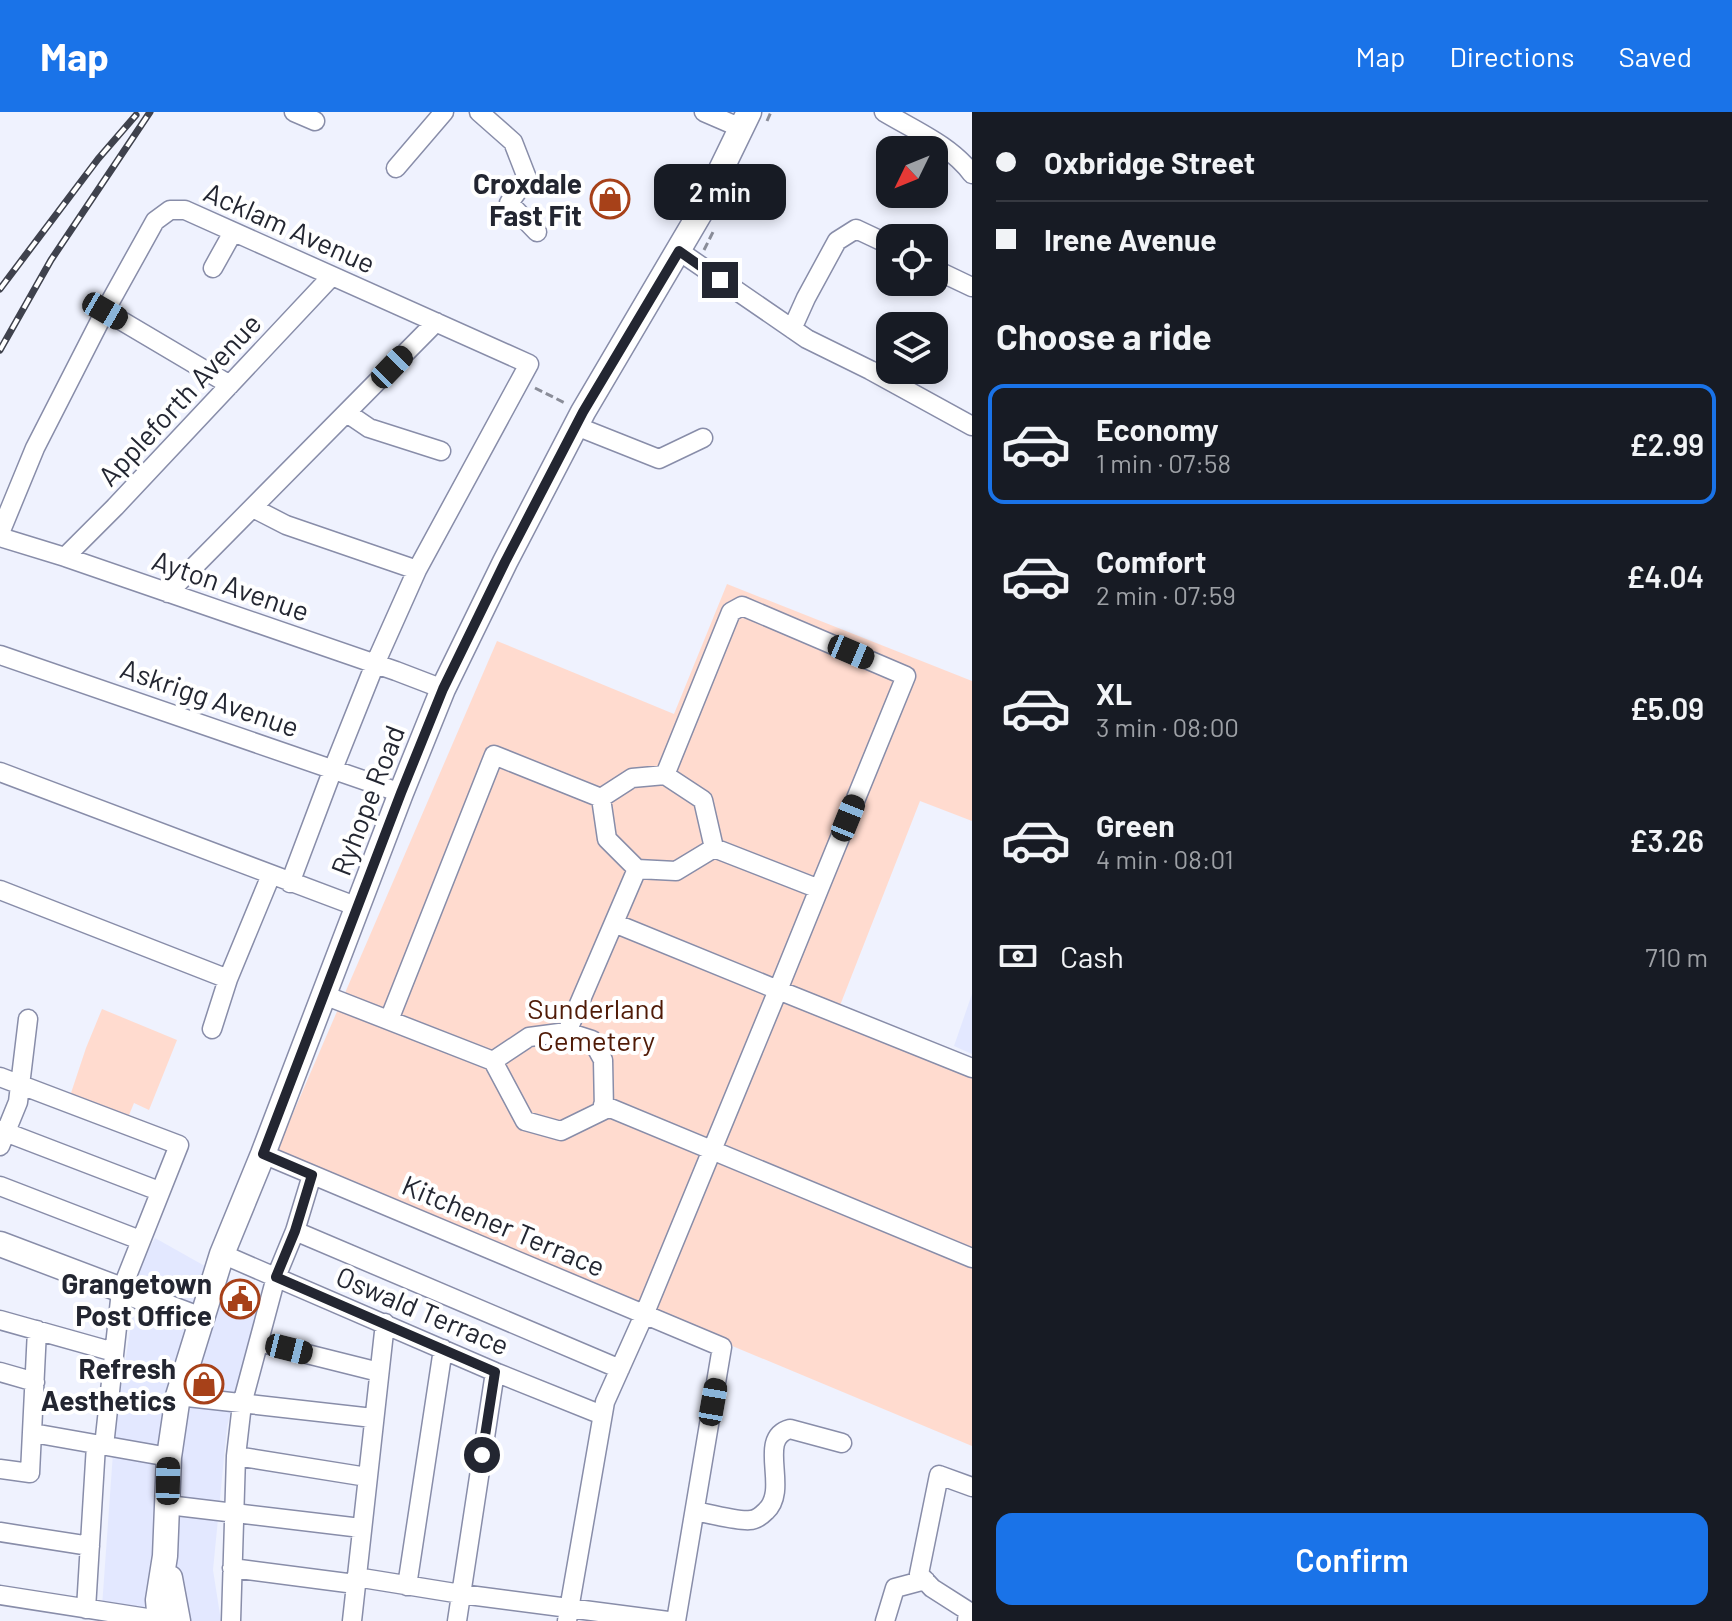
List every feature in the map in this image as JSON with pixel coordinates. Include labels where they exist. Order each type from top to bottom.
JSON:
[{"type":"main road","name":"Ryhope Road","points":[[160,1621],[158,1600],[165,1556],[169,1457],[178,1396],[222,1254],[401,793],[443,689],[505,562],[580,419],[688,257],[699,215],[751,122]]},
{"type":"main road","points":[[0,1244],[201,1320]]},
{"type":"main road","name":"Ryhope Road","points":[[165,1556],[178,1621]]},
{"type":"street","points":[[294,112],[315,121]]},
{"type":"street","points":[[396,168],[444,112]]},
{"type":"street","points":[[479,112],[513,142],[527,178],[509,203],[537,232]]},
{"type":"street","points":[[704,112],[751,122]]},
{"type":"street","points":[[884,112],[944,148],[972,174]]},
{"type":"street","name":"Acklam Avenue","points":[[0,535],[35,448],[105,311],[155,221],[170,210],[185,210],[529,364],[520,380]]},
{"type":"street","points":[[792,329],[837,241],[856,229],[876,238]]},
{"type":"street","points":[[213,268],[233,232]]},
{"type":"street","points":[[688,257],[792,329],[970,418]]},
{"type":"street","points":[[948,276],[972,287]]},
{"type":"street","name":"Appleforth Avenue","points":[[65,557],[331,277]]},
{"type":"street","points":[[105,311],[230,385]]},
{"type":"street","points":[[168,593],[436,322]]},
{"type":"street","points":[[290,883],[375,664],[417,570],[520,380]]},
{"type":"street","points":[[347,413],[369,428],[441,451]]},
{"type":"street","points":[[580,419],[659,459],[703,438]]},
{"type":"street","points":[[253,508],[286,525],[417,570]]},
{"type":"street","name":"Ayton Avenue","points":[[0,535],[443,689]]},
{"type":"street","points":[[568,1614],[605,1402],[644,1315],[906,676],[742,606],[731,612],[665,775]]},
{"type":"street","name":"Askrigg Avenue","points":[[0,655],[401,793]]},
{"type":"street","points":[[389,1020],[494,755],[601,798]]},
{"type":"street","points":[[0,772],[358,907]]},
{"type":"street","points":[[601,798],[632,778],[665,775],[703,800],[714,848]]},
{"type":"street","points":[[601,798],[607,839],[637,869],[676,871],[714,848]]},
{"type":"street","points":[[714,848],[819,889]]},
{"type":"street","points":[[567,1032],[637,869]]},
{"type":"street","points":[[212,1029],[228,979],[271,875]]},
{"type":"street","points":[[0,890],[228,979]]},
{"type":"street","points":[[614,923],[972,1068]]},
{"type":"street","points":[[324,995],[493,1061],[525,1121],[561,1131],[604,1110],[603,1060],[592,1040],[567,1032],[529,1037],[493,1061]]},
{"type":"street","points":[[28,1019],[18,1102],[2,1136],[159,1191]]},
{"type":"street","points":[[0,1077],[179,1145],[121,1291],[100,1446],[86,1609]]},
{"type":"street","points":[[603,1105],[972,1258]]},
{"type":"street","name":"Kitchener Terrace","points":[[263,1154],[722,1347],[695,1511]]},
{"type":"street","points":[[231,1621],[233,1513],[242,1404],[276,1277],[295,1231],[312,1175]]},
{"type":"street","points":[[0,1186],[140,1240]]},
{"type":"street","points":[[295,1231],[620,1369]]},
{"type":"street","name":"Oswald Terrace","points":[[222,1254],[602,1415]]},
{"type":"street","points":[[0,1320],[114,1352]]},
{"type":"street","points":[[352,1621],[385,1323]]},
{"type":"street","points":[[0,1469],[30,1473],[37,1330]]},
{"type":"street","points":[[259,1342],[379,1372]]},
{"type":"street","points":[[407,1586],[443,1349]]},
{"type":"street","points":[[0,1372],[35,1382]]},
{"type":"street","points":[[457,1621],[495,1372]]},
{"type":"street","points":[[178,1396],[373,1418]]},
{"type":"street","points":[[676,1621],[695,1511],[750,1521],[771,1507],[776,1479],[773,1453],[775,1442],[783,1431],[790,1429],[842,1443]]},
{"type":"street","points":[[33,1433],[169,1457]]},
{"type":"street","points":[[236,1456],[367,1477]]},
{"type":"street","points":[[967,1621],[968,1611],[932,1588],[919,1574],[939,1475],[972,1487]]},
{"type":"street","points":[[168,1505],[361,1528]]},
{"type":"street","points":[[0,1532],[90,1546]]},
{"type":"street","points":[[232,1568],[407,1586],[568,1614],[668,1621]]},
{"type":"street","points":[[885,1621],[895,1588],[925,1580]]},
{"type":"street","points":[[0,1595],[50,1612],[86,1609],[106,1616],[160,1621]]},
{"type":"path","points":[[751,122],[771,112]]},
{"type":"path","points":[[688,257],[716,226]]},
{"type":"path","points":[[520,380],[580,419]]},
{"type":"shaded area","points":[[972,994],[972,1054],[954,1046]]},
{"type":"shaded area","points":[[155,1238],[260,1297],[227,1427],[213,1570],[221,1621],[101,1621],[115,1425],[141,1262]]},
{"type":"green space","name":"Sunderland Cemetery","points":[[727,584],[972,681],[972,821],[920,801],[839,1008],[972,1061],[972,1446],[275,1155],[497,641],[674,714]]},
{"type":"green space","points":[[102,1009],[177,1040],[149,1110],[134,1103],[127,1120],[69,1099]]},
{"type":"railway","points":[[0,350],[51,260],[150,112]]},
{"type":"railway","points":[[0,289],[98,159],[136,115]]},
{"type":"place","name":"Croxdale Fast Fit","points":[[610,199]]},
{"type":"place","name":"Grangetown Post Office","points":[[240,1299]]},
{"type":"place","name":"Refresh Aesthetics","points":[[204,1384]]},
{"type":"route","points":[[482,1455],[495,1372],[276,1277],[295,1231],[312,1175],[263,1154],[443,689],[583,412],[679,251],[720,280]]}]
